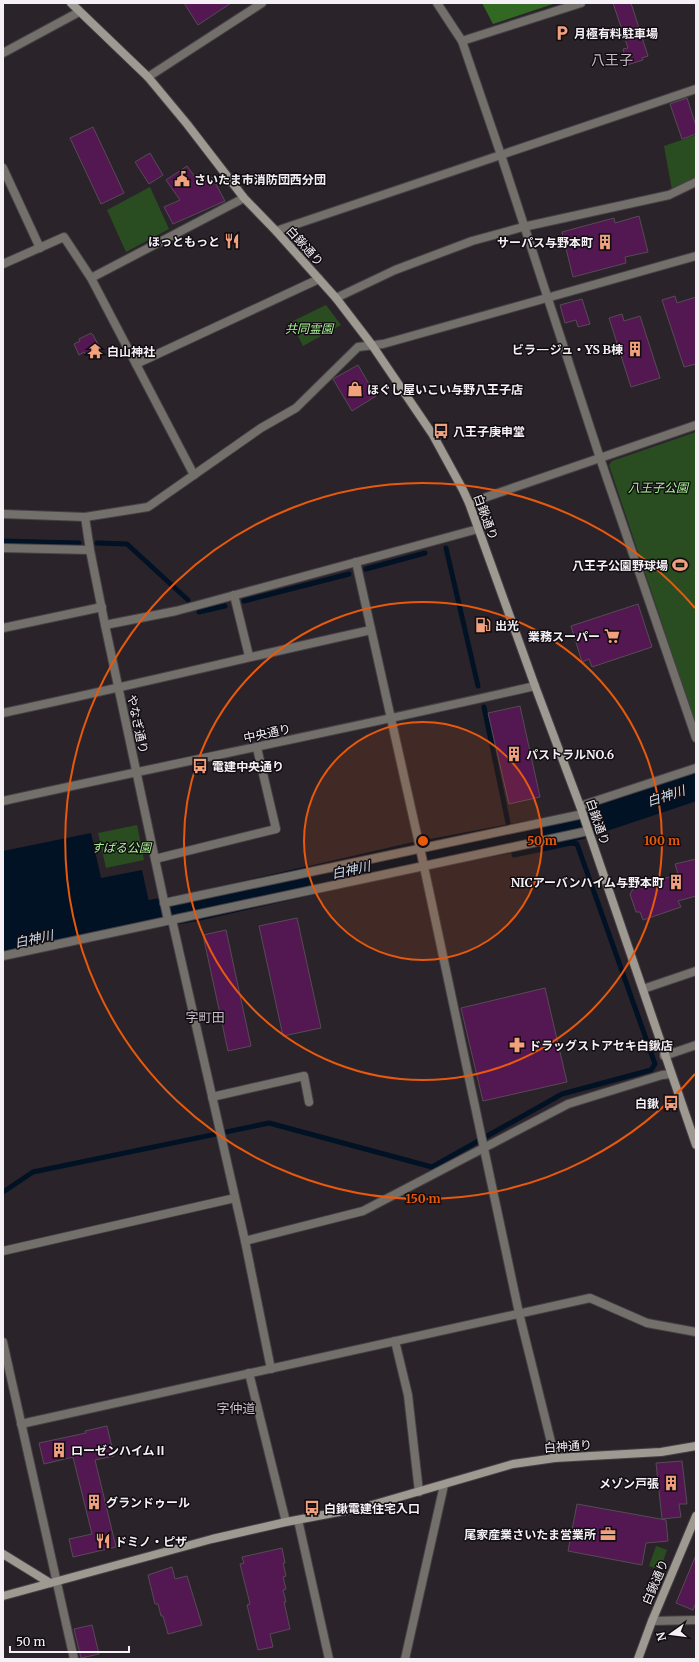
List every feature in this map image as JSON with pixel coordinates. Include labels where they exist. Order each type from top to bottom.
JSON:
[{"type":"street","name":"白鍬通り","points":[[71,3],[148,78],[187,124],[244,198],[276,231],[336,298],[372,345],[433,435],[469,503],[580,806],[664,1056],[696,1145]]},
{"type":"street","points":[[148,78],[262,3]]},
{"type":"street","points":[[437,3],[462,41],[501,156],[523,227],[548,297],[600,458],[696,738]]},
{"type":"street","points":[[462,41],[580,3]]},
{"type":"street","points":[[3,53],[79,12]]},
{"type":"street","points":[[276,231],[696,89]]},
{"type":"street","points":[[3,168],[40,248]]},
{"type":"street","points":[[336,298],[395,270],[472,241],[523,227],[669,195],[696,182]]},
{"type":"street","points":[[91,278],[244,198]]},
{"type":"street","points":[[3,264],[64,237],[91,278],[194,475]]},
{"type":"street","points":[[3,514],[85,517],[148,507],[261,428],[296,408],[358,348],[383,344],[696,256]]},
{"type":"street","points":[[136,364],[319,280]]},
{"type":"street","points":[[469,503],[696,424]]},
{"type":"street","name":"やなぎ通り","points":[[85,517],[90,550],[118,688],[164,903],[212,1097],[245,1241],[271,1369]]},
{"type":"street","points":[[105,624],[176,611],[478,529]]},
{"type":"street","points":[[3,548],[90,550]]},
{"type":"street","points":[[356,562],[420,849],[519,1313],[555,1458]]},
{"type":"street","points":[[234,595],[249,656]]},
{"type":"street","points":[[3,628],[102,607]]},
{"type":"street","points":[[3,713],[118,688],[249,656],[371,630]]},
{"type":"street","name":"中央通り","points":[[3,801],[136,772],[257,748],[535,686]]},
{"type":"street","points":[[155,858],[276,829],[257,748]]},
{"type":"street","points":[[580,806],[696,768]]},
{"type":"street","points":[[164,903],[583,816]]},
{"type":"street","points":[[3,956],[588,829]]},
{"type":"street","points":[[642,989],[696,971]]},
{"type":"street","points":[[664,1056],[696,1045]]},
{"type":"street","points":[[245,1241],[363,1211],[568,1104],[671,1074]]},
{"type":"street","points":[[212,1097],[304,1076],[309,1102]]},
{"type":"street","points":[[3,1251],[235,1198]]},
{"type":"street","points":[[21,1424],[590,1298],[646,1324],[696,1332]]},
{"type":"street","points":[[395,1341],[408,1395],[419,1492]]},
{"type":"street","points":[[3,1342],[53,1583],[74,1659]]},
{"type":"street","points":[[249,1373],[286,1522]]},
{"type":"street","name":"白神通り","points":[[3,1596],[212,1539],[286,1522],[365,1507],[513,1464],[555,1458],[662,1452],[696,1446]]},
{"type":"street","points":[[406,1659],[444,1485]]},
{"type":"street","name":"白鍬通り","points":[[638,1659],[652,1621],[696,1516]]},
{"type":"street","points":[[298,1520],[329,1659]]},
{"type":"street","points":[[3,1554],[53,1583]]},
{"type":"street","points":[[652,1621],[696,1620]]},
{"type":"green space","points":[[482,3],[556,3],[493,24]]},
{"type":"green space","points":[[696,135],[696,179],[672,190],[664,146]]},
{"type":"green space","points":[[150,187],[169,229],[126,252],[107,210]]},
{"type":"green space","name":"共同霊園","points":[[326,305],[341,325],[303,346],[291,322]]},
{"type":"green space","name":"八王子公園","points":[[696,432],[696,725],[609,465],[612,461]]},
{"type":"green space","name":"すばる公園","points":[[137,825],[144,860],[106,868],[98,833]]},
{"type":"green space","points":[[656,1546],[667,1550],[660,1570],[649,1566]]},
{"type":"water","points":[[91,833],[101,878],[142,870],[149,902],[3,933],[3,851]]},
{"type":"building","points":[[184,3],[231,3],[198,25]]},
{"type":"building","points":[[613,3],[631,3],[648,56],[642,58],[643,60],[627,65],[623,49],[628,48]]},
{"type":"building","points":[[687,98],[696,126],[696,134],[682,139],[670,104]]},
{"type":"building","points":[[93,127],[124,193],[101,204],[70,138]]},
{"type":"building","points":[[150,153],[163,175],[149,184],[135,162]]},
{"type":"building","points":[[187,166],[200,184],[212,177],[225,201],[173,224],[164,207],[180,200],[166,180]]},
{"type":"building","name":"サーパス与野本町","points":[[639,216],[648,252],[625,257],[626,263],[573,277],[562,232],[614,218],[615,223]]},
{"type":"building","points":[[675,296],[677,303],[696,297],[696,364],[684,367],[662,300]]},
{"type":"building","points":[[582,299],[590,324],[578,327],[576,320],[565,323],[560,305]]},
{"type":"building","name":"ビラ―ジュ・YS B棟","points":[[622,314],[624,321],[640,316],[660,378],[631,387],[609,318]]},
{"type":"building","points":[[91,333],[100,348],[85,355],[84,352],[79,355],[74,344],[80,341],[79,339]]},
{"type":"building","points":[[358,365],[376,396],[352,411],[333,379]]},
{"type":"building","points":[[638,604],[652,647],[592,667],[589,659],[582,662],[571,626]]},
{"type":"building","name":"パストラルNO.6","points":[[520,706],[540,797],[509,804],[488,713]]},
{"type":"building","name":"NICアーバンハイム与野本町","points":[[696,859],[696,896],[678,901],[681,907],[643,920],[640,912],[636,912],[630,894],[633,889],[678,874],[675,864]]},
{"type":"building","points":[[297,918],[321,1028],[283,1036],[259,926]]},
{"type":"building","points":[[226,930],[251,1046],[228,1051],[203,935]]},
{"type":"building","points":[[545,988],[567,1082],[483,1101],[461,1008]]},
{"type":"building","points":[[107,1426],[114,1456],[95,1460],[116,1547],[73,1557],[69,1539],[92,1534],[73,1457],[44,1464],[39,1443],[86,1433],[85,1431]]},
{"type":"building","name":"メゾン戸張","points":[[682,1461],[687,1504],[679,1504],[681,1517],[662,1519],[656,1463]]},
{"type":"building","points":[[577,1504],[666,1520],[668,1541],[646,1543],[642,1565],[568,1551]]},
{"type":"building","points":[[282,1548],[286,1576],[283,1577],[286,1589],[283,1590],[286,1602],[284,1602],[290,1629],[270,1634],[273,1647],[258,1650],[247,1605],[250,1604],[240,1564],[244,1563],[242,1557]]},
{"type":"building","points":[[696,1555],[696,1602],[693,1610],[676,1603]]},
{"type":"building","points":[[172,1567],[175,1579],[187,1576],[202,1625],[168,1634],[158,1604],[155,1604],[148,1575]]},
{"type":"building","points":[[92,1625],[99,1654],[81,1658],[74,1629]]},
{"type":"waterway","points":[[3,541],[79,543]]},
{"type":"waterway","points":[[97,543],[127,544],[188,600]]},
{"type":"waterway","points":[[446,548],[478,686]]},
{"type":"waterway","points":[[366,569],[425,553]]},
{"type":"waterway","points":[[244,601],[349,574]]},
{"type":"waterway","points":[[199,612],[225,606]]},
{"type":"waterway","points":[[484,707],[508,823]]},
{"type":"waterway","name":"白神川","points":[[3,946],[129,918],[194,907],[413,857],[576,826],[696,786]]},
{"type":"waterway","name":"白神川","points":[[511,838],[512,843]]},
{"type":"waterway","points":[[3,1192],[33,1172],[269,1123],[432,1167],[562,1094],[651,1070],[655,1064],[577,844],[571,843],[514,855],[514,851]]},
{"type":"place","name":"月極有料駐車場","points":[[562,33]]},
{"type":"place","name":"さいたま市消防団西分団","points":[[182,179]]},
{"type":"place","name":"ほっともっと","points":[[232,241]]},
{"type":"place","name":"サーパス与野本町","points":[[605,242]]},
{"type":"place","name":"ビラ―ジュ・YS B棟","points":[[635,349]]},
{"type":"place","name":"白山神社","points":[[95,351]]},
{"type":"place","name":"ほぐし屋いこい与野八王子店","points":[[355,389]]},
{"type":"place","name":"八王子庚申堂","points":[[441,431]]},
{"type":"place","name":"八王子公園野球場","points":[[680,565]]},
{"type":"place","name":"出光","points":[[483,625]]},
{"type":"place","name":"業務スーパー","points":[[612,636]]},
{"type":"place","name":"パストラルNO.6","points":[[514,754]]},
{"type":"place","name":"電建中央通り","points":[[200,766]]},
{"type":"place","name":"NICアーバンハイム与野本町","points":[[676,882]]},
{"type":"place","name":"ドラッグストアセキ白鍬店","points":[[517,1045]]},
{"type":"place","name":"白鍬","points":[[671,1103]]},
{"type":"place","name":"ローゼンハイムⅡ","points":[[59,1450]]},
{"type":"place","name":"メゾン戸張","points":[[671,1483]]},
{"type":"place","name":"グランドゥール","points":[[94,1502]]},
{"type":"place","name":"白鍬電建住宅入口","points":[[312,1508]]},
{"type":"place","name":"尾家産業さいたま営業所","points":[[608,1534]]},
{"type":"place","name":"ドミノ・ピザ","points":[[103,1541]]},
{"type":"district","name":"八王子","points":[[612,60]]},
{"type":"district","name":"字町田","points":[[205,1017]]},
{"type":"district","name":"字仲道","points":[[236,1408]]}]
